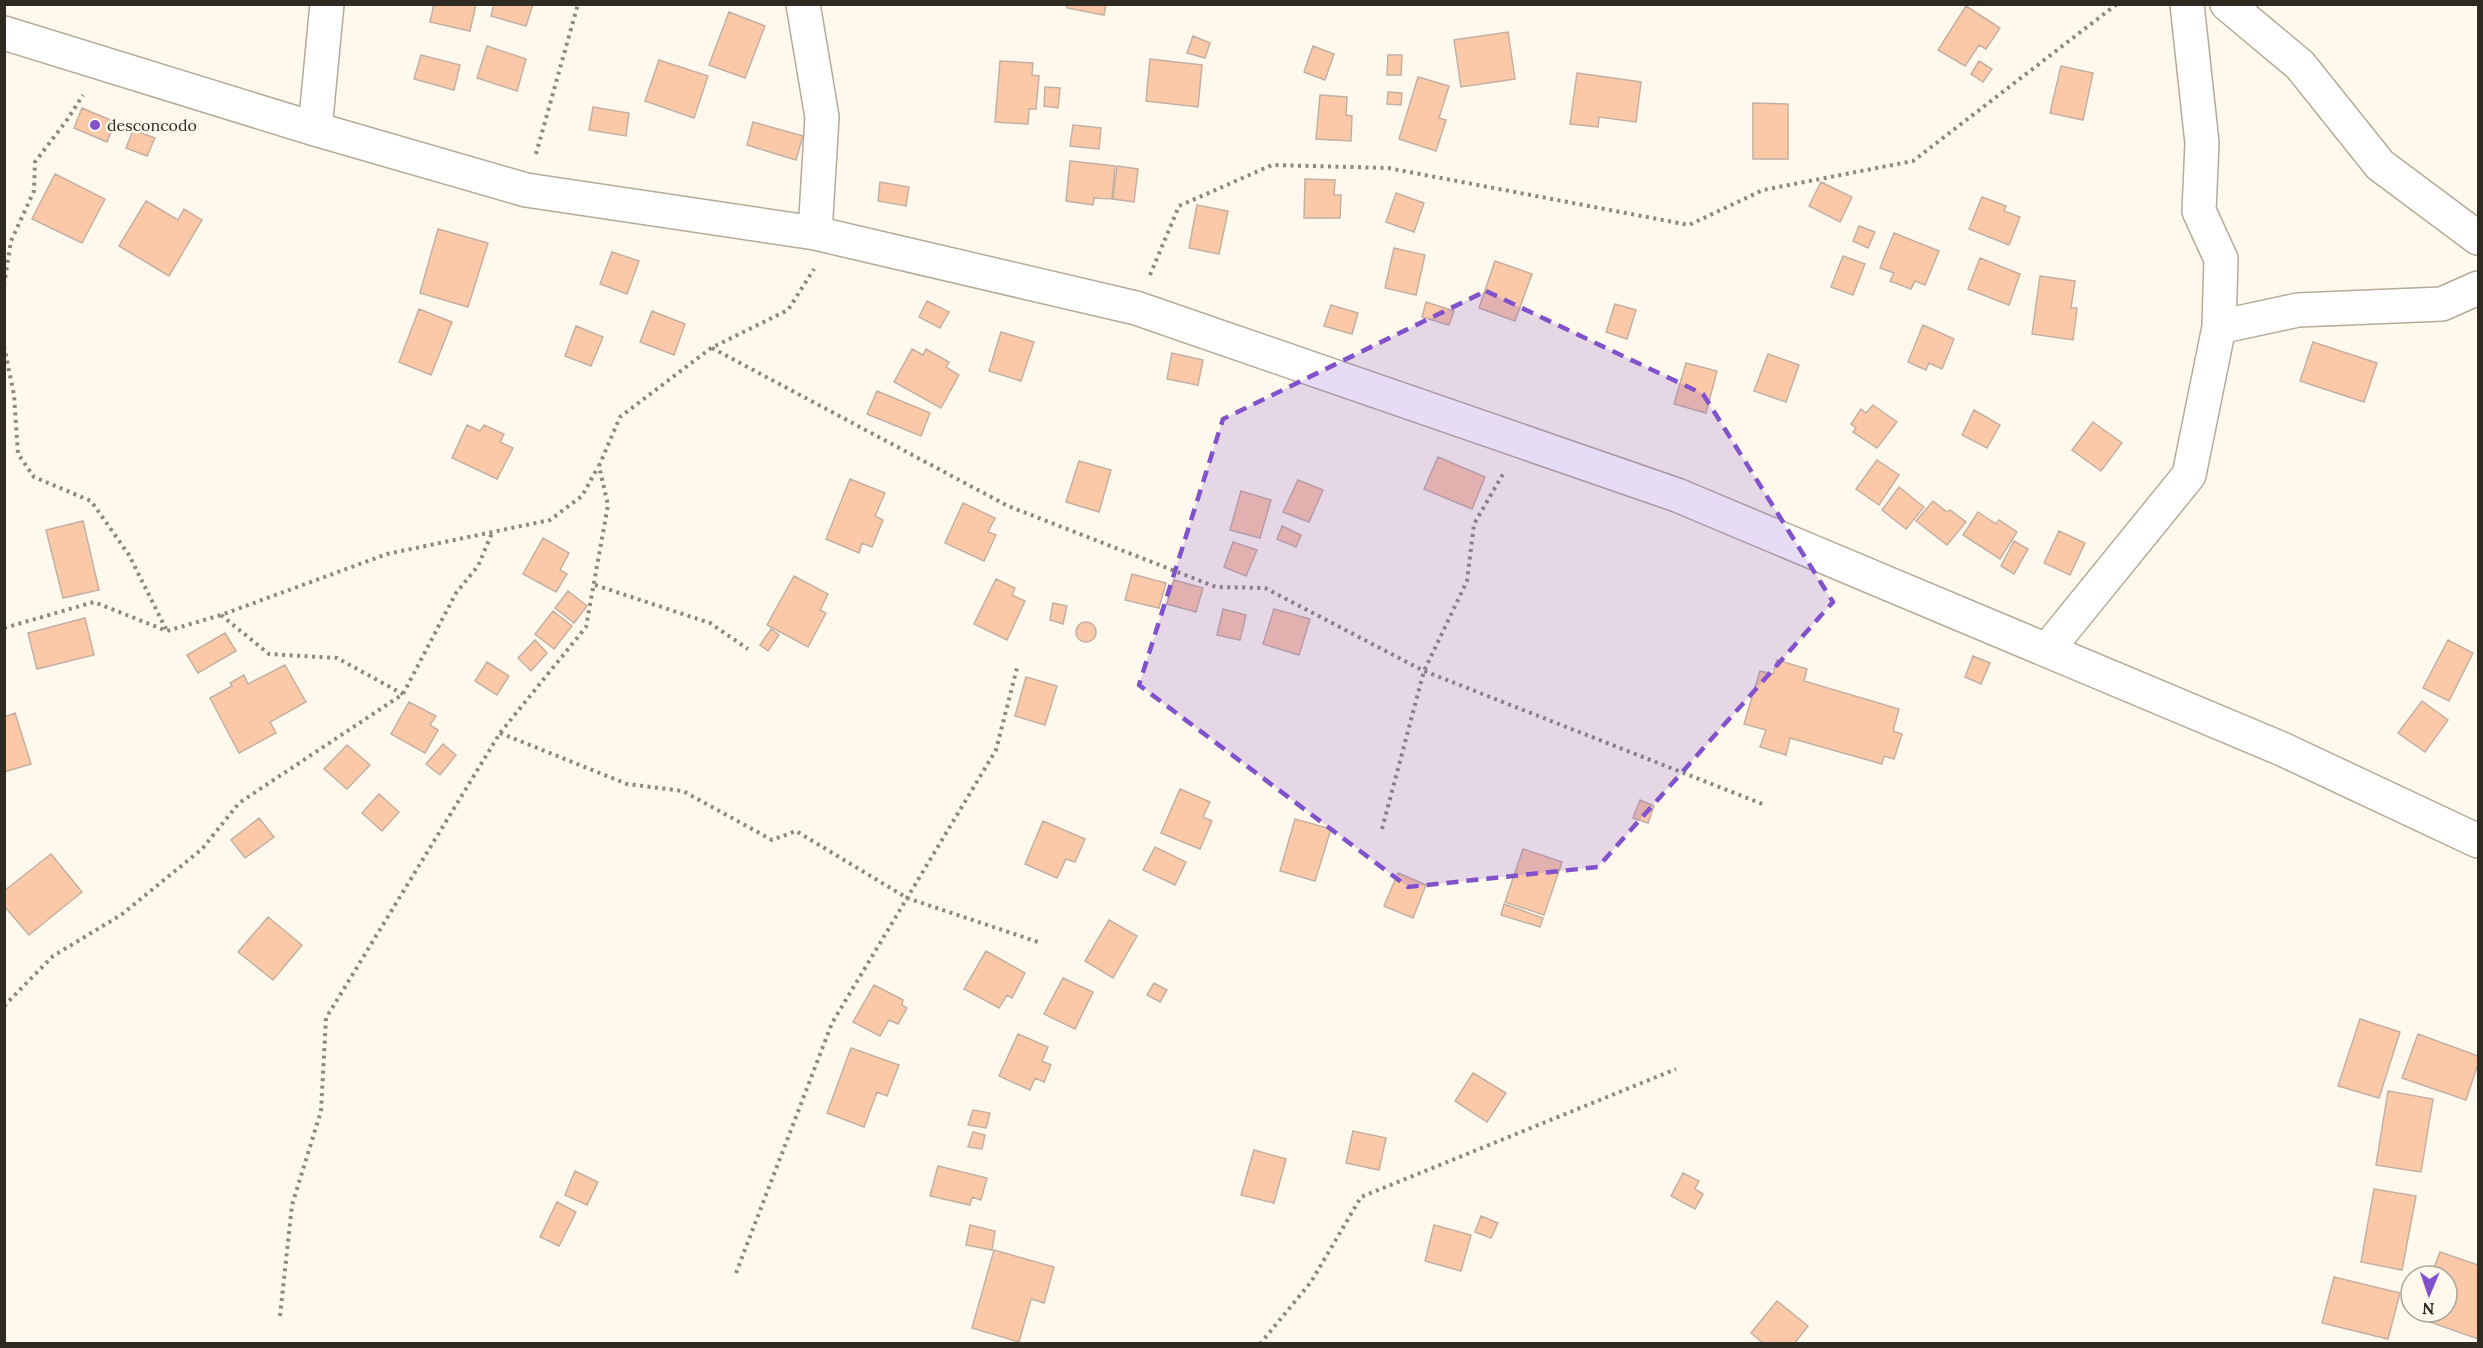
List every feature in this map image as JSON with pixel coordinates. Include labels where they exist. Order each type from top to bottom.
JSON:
[{"type":"street","points":[[315,129],[327,4]]},
{"type":"street","points":[[803,4],[822,117],[824,235]]},
{"type":"street","points":[[2047,650],[2189,474],[2219,327],[2221,259],[2199,211],[2202,143],[2187,4]]},
{"type":"street","points":[[2227,4],[2300,65],[2380,165],[2478,238]]},
{"type":"street","points":[[4,33],[315,129],[526,190],[824,235],[1136,308],[1677,495],[2282,749],[2478,841]]},
{"type":"street","points":[[2219,327],[2298,310],[2442,304],[2478,288]]},
{"type":"path","points":[[526,190],[578,4]]},
{"type":"path","points":[[1136,308],[1179,206],[1272,165],[1388,168],[1689,225],[1763,190],[1913,161],[2117,4]]},
{"type":"path","points":[[4,285],[12,241],[34,190],[35,162],[68,120],[102,63]]},
{"type":"path","points":[[4,628],[94,602],[167,630],[221,615],[387,554],[550,520],[582,496],[599,466],[620,417],[711,348],[788,310],[824,235]]},
{"type":"path","points":[[4,346],[14,395],[18,454],[34,477],[91,501],[129,555],[167,630]]},
{"type":"path","points":[[711,348],[1008,506],[1216,587],[1265,588],[1424,671],[1765,805]]},
{"type":"path","points":[[1382,829],[1424,671],[1467,581],[1474,524],[1521,442]]},
{"type":"path","points":[[280,1316],[292,1205],[321,1111],[326,1018],[500,733],[586,627],[608,505],[599,466]]},
{"type":"path","points":[[4,1006],[53,956],[121,915],[201,849],[239,803],[403,694],[456,593],[478,566],[492,533]]},
{"type":"path","points":[[595,585],[710,623],[748,649]]},
{"type":"path","points":[[221,615],[269,654],[337,658],[403,694]]},
{"type":"path","points":[[736,1273],[832,1023],[996,750],[1018,664]]},
{"type":"path","points":[[500,733],[627,784],[683,791],[772,840],[796,831],[907,898],[1038,942]]},
{"type":"path","points":[[1260,1344],[1311,1282],[1361,1197],[1676,1069]]},
{"type":"highlighted area","points":[[1486,291],[1703,394],[1833,602],[1598,867],[1408,887],[1139,685],[1223,419]]},
{"type":"building","points":[[434,4],[476,4],[470,31],[430,22]]},
{"type":"building","points":[[494,4],[533,4],[526,26],[491,16]]},
{"type":"building","points":[[1067,4],[1106,4],[1104,15],[1067,8]]},
{"type":"building","points":[[1966,6],[2000,28],[1986,49],[1979,45],[1965,66],[1938,50]]},
{"type":"building","points":[[729,12],[765,26],[745,78],[709,65]]},
{"type":"building","points":[[1508,32],[1515,79],[1461,87],[1454,40]]},
{"type":"building","points":[[1193,36],[1210,43],[1205,58],[1187,53]]},
{"type":"building","points":[[487,46],[526,59],[517,91],[477,78]]},
{"type":"building","points":[[1313,46],[1334,54],[1325,80],[1304,72]]},
{"type":"building","points":[[421,55],[460,65],[454,90],[414,79]]},
{"type":"building","points":[[1388,55],[1402,55],[1401,75],[1387,75]]},
{"type":"building","points":[[1150,59],[1202,65],[1198,107],[1146,101]]},
{"type":"building","points":[[659,60],[708,76],[694,118],[645,101]]},
{"type":"building","points":[[1000,61],[1033,63],[1032,75],[1039,76],[1036,109],[1029,109],[1028,124],[995,122]]},
{"type":"building","points":[[1979,61],[1992,69],[1983,82],[1971,74]]},
{"type":"building","points":[[2061,66],[2093,73],[2083,120],[2050,113]]},
{"type":"building","points":[[1577,73],[1641,82],[1636,122],[1599,117],[1598,127],[1570,124]]},
{"type":"building","points":[[1418,77],[1449,86],[1439,118],[1446,120],[1436,151],[1399,139]]},
{"type":"building","points":[[1045,87],[1060,88],[1058,108],[1044,106]]},
{"type":"building","points":[[1388,92],[1402,93],[1401,105],[1387,104]]},
{"type":"building","points":[[1320,95],[1347,97],[1346,115],[1352,116],[1351,141],[1316,139]]},
{"type":"building","points":[[1753,103],[1788,104],[1788,159],[1753,159]]},
{"type":"building","points":[[593,107],[629,113],[626,136],[589,130]]},
{"type":"building","name":"desconcodo","points":[[82,108],[115,122],[107,142],[74,128]]},
{"type":"building","points":[[753,122],[803,136],[796,160],[747,145]]},
{"type":"building","points":[[1073,125],[1101,128],[1099,149],[1070,146]]},
{"type":"building","points":[[133,130],[155,138],[147,156],[126,148]]},
{"type":"building","points":[[1070,161],[1115,166],[1112,199],[1094,198],[1093,205],[1066,201]]},
{"type":"building","points":[[1117,166],[1138,169],[1134,202],[1113,199]]},
{"type":"building","points":[[55,174],[105,199],[82,243],[32,219]]},
{"type":"building","points":[[1305,179],[1335,180],[1334,195],[1341,195],[1340,218],[1304,218]]},
{"type":"building","points":[[880,182],[909,187],[906,206],[878,201]]},
{"type":"building","points":[[1821,182],[1852,197],[1840,222],[1809,206]]},
{"type":"building","points":[[1396,193],[1424,203],[1414,232],[1386,222]]},
{"type":"building","points":[[1982,197],[2006,206],[2004,211],[2020,217],[2009,245],[1969,229]]},
{"type":"building","points":[[146,201],[178,220],[184,209],[202,220],[169,276],[119,246]]},
{"type":"building","points":[[1197,205],[1228,211],[1219,254],[1189,248]]},
{"type":"building","points":[[1859,226],[1875,232],[1868,248],[1853,241]]},
{"type":"building","points":[[438,229],[488,243],[468,307],[420,293]]},
{"type":"building","points":[[1894,233],[1939,251],[1925,285],[1915,281],[1911,289],[1890,281],[1894,273],[1880,268]]},
{"type":"building","points":[[1394,248],[1425,255],[1416,295],[1385,288]]},
{"type":"building","points":[[612,252],[639,261],[627,294],[600,284]]},
{"type":"building","points":[[1843,256],[1865,264],[1853,295],[1831,287]]},
{"type":"building","points":[[1980,258],[2020,274],[2009,305],[1968,289]]},
{"type":"building","points":[[1495,261],[1532,274],[1515,321],[1479,308]]},
{"type":"building","points":[[2040,276],[2075,281],[2071,308],[2077,308],[2073,340],[2032,334]]},
{"type":"building","points":[[927,301],[949,312],[940,328],[919,317]]},
{"type":"building","points":[[1426,302],[1454,311],[1449,325],[1422,317]]},
{"type":"building","points":[[1615,304],[1636,310],[1627,339],[1606,332]]},
{"type":"building","points":[[1331,305],[1358,313],[1352,334],[1324,326]]},
{"type":"building","points":[[419,309],[452,322],[431,375],[399,362]]},
{"type":"building","points":[[652,311],[685,324],[674,355],[640,342]]},
{"type":"building","points":[[1923,325],[1954,339],[1942,369],[1929,363],[1926,370],[1908,362]]},
{"type":"building","points":[[576,326],[603,337],[591,366],[565,356]]},
{"type":"building","points":[[1001,332],[1034,342],[1021,381],[989,371]]},
{"type":"building","points":[[2313,342],[2377,363],[2364,402],[2300,381]]},
{"type":"building","points":[[912,349],[923,355],[926,349],[949,362],[946,367],[959,375],[941,408],[894,382]]},
{"type":"building","points":[[1172,353],[1203,360],[1198,385],[1167,379]]},
{"type":"building","points":[[1768,354],[1799,365],[1786,402],[1754,391]]},
{"type":"building","points":[[1686,363],[1717,371],[1706,413],[1674,404]]},
{"type":"building","points":[[877,391],[930,413],[921,436],[867,414]]},
{"type":"building","points":[[1873,405],[1897,422],[1877,448],[1853,432],[1856,428],[1851,424],[1861,409],[1866,413]]},
{"type":"building","points":[[1974,410],[2000,425],[1987,448],[1962,435]]},
{"type":"building","points":[[2093,422],[2122,443],[2101,471],[2072,450]]},
{"type":"building","points":[[467,425],[480,431],[484,425],[504,434],[500,442],[513,448],[497,479],[452,458]]},
{"type":"building","points":[[1438,457],[1485,477],[1472,509],[1424,489]]},
{"type":"building","points":[[1877,460],[1899,475],[1879,505],[1856,489]]},
{"type":"building","points":[[1079,461],[1111,470],[1099,512],[1066,502]]},
{"type":"building","points":[[850,479],[885,493],[875,516],[883,520],[872,547],[862,543],[859,553],[826,539]]},
{"type":"building","points":[[1298,480],[1323,490],[1309,522],[1283,512]]},
{"type":"building","points":[[1899,487],[1924,507],[1906,529],[1882,510]]},
{"type":"building","points":[[1241,491],[1271,500],[1260,538],[1230,530]]},
{"type":"building","points":[[1933,501],[1966,522],[1947,545],[1916,521]]},
{"type":"building","points":[[963,503],[995,518],[988,532],[996,535],[984,561],[945,543]]},
{"type":"building","points":[[1978,512],[1996,524],[1999,520],[2017,532],[2000,559],[1963,535]]},
{"type":"building","points":[[83,521],[99,590],[63,598],[46,530]]},
{"type":"building","points":[[1282,526],[1301,535],[1296,547],[1277,539]]},
{"type":"building","points":[[2059,531],[2085,543],[2070,575],[2044,563]]},
{"type":"building","points":[[543,538],[569,553],[560,570],[567,574],[556,592],[523,574]]},
{"type":"building","points":[[2014,541],[2028,549],[2014,574],[2001,566]]},
{"type":"building","points":[[1233,542],[1257,550],[1246,576],[1224,567]]},
{"type":"building","points":[[1132,574],[1166,583],[1159,608],[1125,600]]},
{"type":"building","points":[[794,576],[828,594],[820,610],[826,613],[808,647],[767,625]]},
{"type":"building","points":[[996,579],[1015,588],[1012,595],[1025,601],[1007,640],[974,624]]},
{"type":"building","points":[[1174,580],[1203,588],[1196,612],[1167,604]]},
{"type":"building","points":[[568,591],[587,606],[574,623],[555,608]]},
{"type":"building","points":[[1053,603],[1067,606],[1063,624],[1050,620]]},
{"type":"building","points":[[1223,609],[1246,615],[1240,640],[1217,635]]},
{"type":"building","points":[[1274,609],[1310,619],[1299,655],[1263,644]]},
{"type":"building","points":[[553,611],[572,626],[554,649],[535,634]]},
{"type":"building","points":[[85,618],[94,655],[37,669],[28,633]]},
{"type":"building","points":[[1086,622],[1093,625],[1096,632],[1093,639],[1086,642],[1079,639],[1076,632],[1079,625]]},
{"type":"building","points":[[771,629],[779,635],[768,651],[760,645]]},
{"type":"building","points":[[225,633],[236,651],[198,673],[187,655]]},
{"type":"building","points":[[535,640],[547,653],[531,671],[518,658]]},
{"type":"building","points":[[2448,640],[2473,653],[2449,701],[2423,688]]},
{"type":"building","points":[[1973,656],[1990,663],[1981,684],[1965,677]]},
{"type":"building","points":[[1777,660],[1807,669],[1804,681],[1899,709],[1893,731],[1902,734],[1894,759],[1884,756],[1882,764],[1790,738],[1786,755],[1760,747],[1766,730],[1744,724],[1760,671],[1773,674]]},
{"type":"building","points":[[487,662],[509,676],[497,695],[475,681]]},
{"type":"building","points":[[285,665],[306,702],[270,722],[276,733],[239,753],[210,698],[232,686],[230,683],[244,675],[248,684]]},
{"type":"building","points":[[1026,677],[1057,686],[1045,725],[1015,716]]},
{"type":"building","points":[[2422,701],[2448,720],[2425,752],[2398,733]]},
{"type":"building","points":[[409,702],[436,716],[430,725],[438,730],[425,753],[391,734]]},
{"type":"building","points":[[15,713],[31,764],[4,772],[4,717]]},
{"type":"building","points":[[443,744],[456,755],[440,775],[426,764]]},
{"type":"building","points":[[347,745],[370,765],[347,789],[324,769]]},
{"type":"building","points":[[1180,789],[1210,802],[1203,817],[1212,821],[1200,849],[1161,833]]},
{"type":"building","points":[[379,794],[399,812],[382,831],[362,813]]},
{"type":"building","points":[[1640,800],[1654,806],[1648,823],[1633,818]]},
{"type":"building","points":[[259,818],[274,837],[245,858],[231,840]]},
{"type":"building","points":[[1295,819],[1331,829],[1315,881],[1280,871]]},
{"type":"building","points":[[1043,821],[1085,839],[1075,862],[1066,859],[1057,878],[1025,864]]},
{"type":"building","points":[[1155,847],[1186,862],[1175,885],[1143,870]]},
{"type":"building","points":[[1523,849],[1562,862],[1544,915],[1505,902]]},
{"type":"building","points":[[51,854],[82,892],[29,935],[4,906],[4,891]]},
{"type":"building","points":[[1398,873],[1426,885],[1413,918],[1384,906]]},
{"type":"building","points":[[1504,904],[1543,918],[1540,927],[1501,915]]},
{"type":"building","points":[[268,917],[302,945],[273,980],[238,952]]},
{"type":"building","points":[[1109,920],[1137,936],[1113,978],[1085,961]]},
{"type":"building","points":[[986,951],[1025,973],[1012,998],[1007,995],[999,1008],[964,989]]},
{"type":"building","points":[[1063,978],[1093,992],[1075,1029],[1044,1014]]},
{"type":"building","points":[[1154,983],[1167,990],[1160,1002],[1147,995]]},
{"type":"building","points":[[874,985],[903,1000],[902,1005],[907,1008],[898,1024],[889,1020],[880,1036],[853,1022]]},
{"type":"building","points":[[2360,1019],[2400,1032],[2379,1098],[2338,1086]]},
{"type":"building","points":[[1018,1034],[1048,1047],[1042,1061],[1051,1065],[1044,1082],[1035,1078],[1030,1090],[999,1076]]},
{"type":"building","points":[[2418,1034],[2478,1056],[2478,1064],[2466,1100],[2402,1078]]},
{"type":"building","points":[[851,1048],[899,1065],[887,1096],[877,1092],[864,1127],[827,1113]]},
{"type":"building","points":[[1473,1073],[1506,1093],[1487,1122],[1455,1101]]},
{"type":"building","points":[[2388,1091],[2433,1099],[2421,1172],[2376,1165]]},
{"type":"building","points":[[973,1110],[990,1113],[986,1128],[968,1125]]},
{"type":"building","points":[[1353,1131],[1386,1138],[1379,1170],[1346,1163]]},
{"type":"building","points":[[973,1132],[985,1135],[982,1149],[968,1147]]},
{"type":"building","points":[[1254,1150],[1286,1159],[1274,1203],[1241,1195]]},
{"type":"building","points":[[938,1166],[987,1178],[981,1200],[972,1197],[970,1205],[930,1196]]},
{"type":"building","points":[[575,1171],[598,1182],[587,1205],[565,1195]]},
{"type":"building","points":[[1683,1173],[1699,1181],[1695,1189],[1703,1194],[1695,1209],[1671,1196]]},
{"type":"building","points":[[2374,1189],[2416,1196],[2403,1264],[2399,1264],[2399,1269],[2361,1262]]},
{"type":"building","points":[[557,1202],[576,1212],[559,1246],[540,1237]]},
{"type":"building","points":[[1481,1216],[1498,1223],[1491,1238],[1475,1232]]},
{"type":"building","points":[[970,1225],[995,1231],[992,1250],[966,1245]]},
{"type":"building","points":[[1434,1225],[1471,1235],[1461,1271],[1425,1261]]},
{"type":"building","points":[[994,1250],[1054,1267],[1044,1303],[1031,1299],[1019,1342],[972,1328]]},
{"type":"building","points":[[2440,1252],[2478,1265],[2478,1339],[2436,1324],[2459,1324],[2459,1264],[2436,1264]]},
{"type":"building","points":[[2334,1277],[2399,1293],[2388,1339],[2322,1323]]},
{"type":"building","points":[[1777,1301],[1808,1326],[1794,1344],[1764,1344],[1751,1333]]},
{"type":"place","name":"desconcodo","points":[[95,125]]}]
